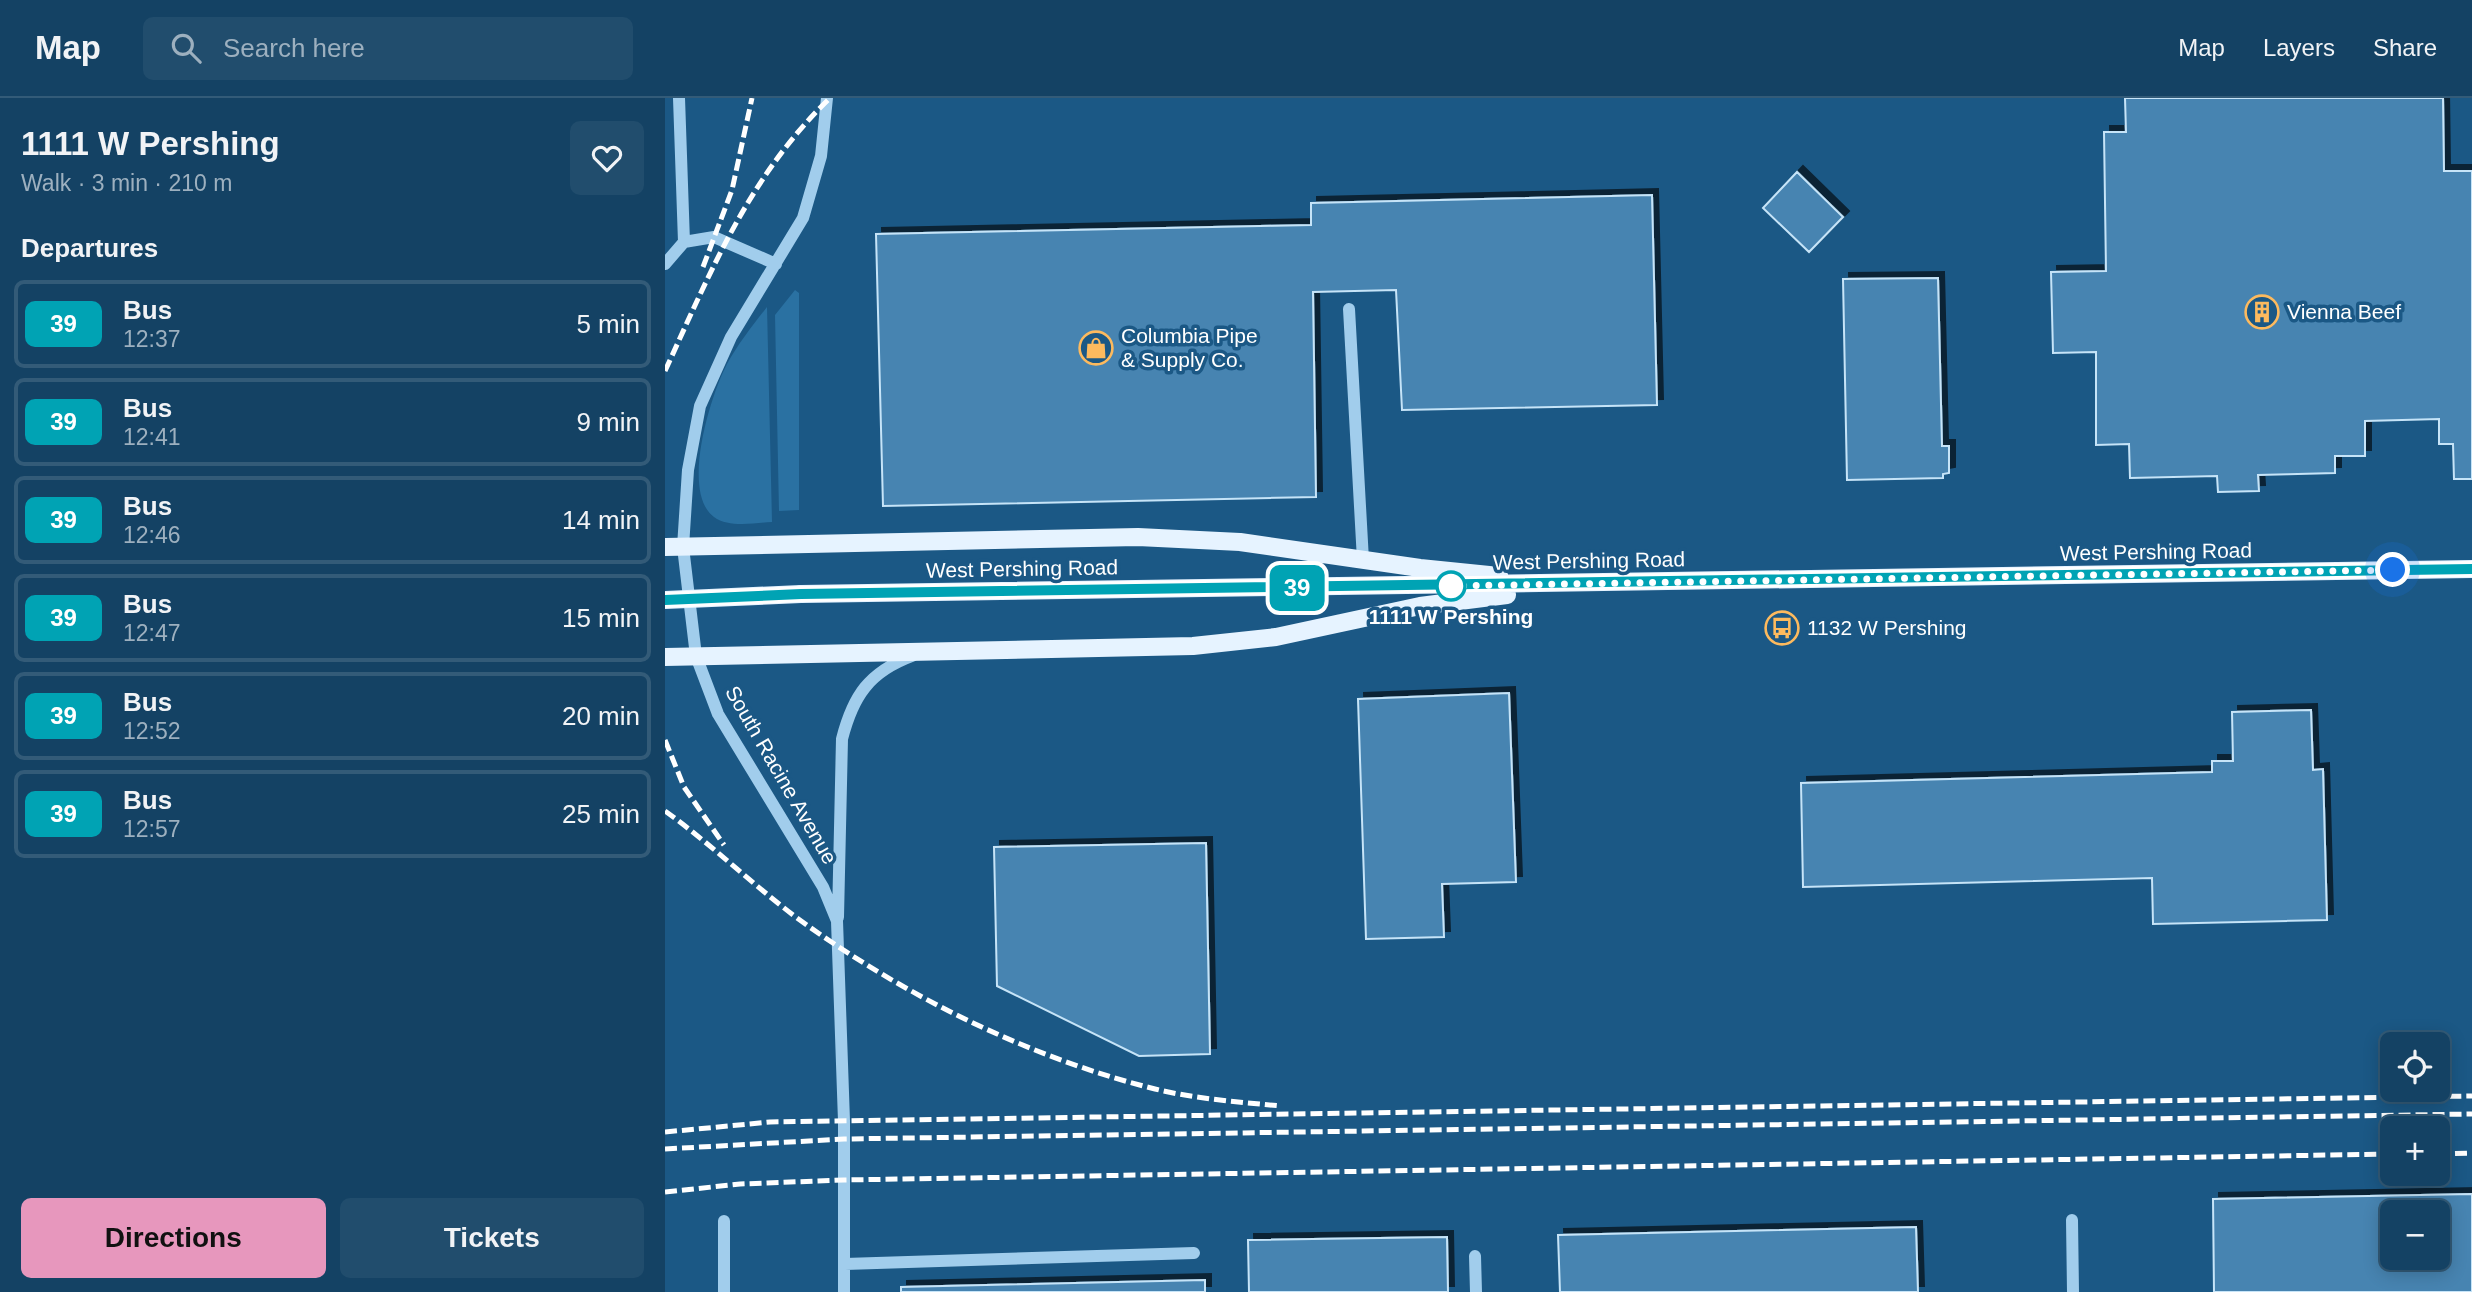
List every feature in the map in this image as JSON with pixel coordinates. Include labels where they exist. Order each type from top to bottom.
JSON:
[{"type":"main road","points":[[674,547],[1138,537],[1240,542],[1427,569],[1597,584]]},
{"type":"main road","name":"West Pershing Road","points":[[665,600],[801,594],[2472,569]]},
{"type":"main road","points":[[665,657],[1192,646],[1276,637],[1420,606],[1597,584]]},
{"type":"street","points":[[679,98],[684,242]]},
{"type":"street","name":"South Racine Avenue","points":[[827,98],[821,156],[803,218],[731,337],[700,406],[674,547],[696,656],[718,714],[823,887],[837,921],[844,1292]]},
{"type":"street","points":[[665,264],[684,242],[714,237],[776,264]]},
{"type":"street","points":[[1349,309],[1363,560]]},
{"type":"street","points":[[837,921],[842,739],[848,712],[866,684],[888,665],[927,651]]},
{"type":"street","points":[[2072,1220],[2073,1292]]},
{"type":"street","points":[[724,1221],[724,1292]]},
{"type":"street","points":[[845,1264],[1194,1254]]},
{"type":"street","points":[[1475,1256],[1476,1292]]},
{"type":"shaded area","points":[[795,290],[799,293],[799,510],[779,511],[775,315]]},
{"type":"shaded area","points":[[767,307],[772,522],[727,523],[714,517],[704,504],[699,487],[702,442],[720,378],[741,342]]},
{"type":"building","name":"Vienna Beef","points":[[2125,98],[2443,98],[2444,171],[2472,171],[2472,479],[2454,479],[2453,444],[2439,444],[2439,419],[2365,421],[2365,456],[2335,456],[2335,473],[2258,475],[2259,491],[2218,492],[2217,476],[2130,478],[2129,444],[2096,445],[2096,352],[2053,353],[2051,272],[2106,271],[2104,132],[2126,132]]},
{"type":"building","points":[[1797,172],[1843,217],[1809,252],[1763,208]]},
{"type":"building","name":"Columbia Pipe & Supply Co.","points":[[1652,195],[1657,405],[1402,410],[1396,290],[1313,292],[1316,497],[883,506],[876,234],[1311,225],[1311,203]]},
{"type":"building","points":[[1938,278],[1942,446],[1949,446],[1949,473],[1943,474],[1943,478],[1847,480],[1843,279]]},
{"type":"building","points":[[1509,693],[1516,882],[1442,884],[1444,937],[1366,939],[1358,699]]},
{"type":"building","points":[[2311,710],[2313,770],[2323,769],[2327,920],[2153,924],[2152,878],[1803,887],[1801,783],[2212,772],[2212,761],[2233,761],[2232,712]]},
{"type":"building","points":[[1206,843],[1210,1054],[1139,1056],[997,986],[994,847]]},
{"type":"building","points":[[2472,1194],[2472,1292],[2214,1292],[2213,1199]]},
{"type":"building","points":[[1916,1227],[1918,1292],[1560,1292],[1558,1235]]},
{"type":"building","points":[[1447,1237],[1448,1292],[1249,1292],[1248,1240]]},
{"type":"building","points":[[1205,1280],[1205,1292],[901,1292],[901,1287]]},
{"type":"railway","points":[[703,267],[732,190],[752,98]]},
{"type":"railway","points":[[665,371],[716,261],[754,192],[802,128],[830,98]]},
{"type":"railway","points":[[665,740],[684,787],[724,845]]},
{"type":"railway","points":[[665,811],[797,918],[880,973],[968,1020],[1060,1060],[1107,1076],[1202,1098],[1281,1106]]},
{"type":"railway","points":[[665,1132],[770,1122],[2472,1096]]},
{"type":"railway","points":[[665,1149],[844,1139],[2472,1114]]},
{"type":"railway","points":[[2450,1154],[2472,1153]]},
{"type":"railway","points":[[665,1192],[740,1184],[844,1180],[2380,1154]]},
{"type":"bus line","name":"39","points":[[665,600],[801,594],[2472,569]]},
{"type":"place","name":"Vienna Beef","points":[[2262,312]]},
{"type":"place","name":"Columbia Pipe & Supply Co.","points":[[1096,348]]},
{"type":"place","name":"1111 W Pershing","points":[[1451,586]]},
{"type":"place","name":"1132 W Pershing","points":[[1782,628]]},
{"type":"route","points":[[1451,586],[2393,570]]}]
